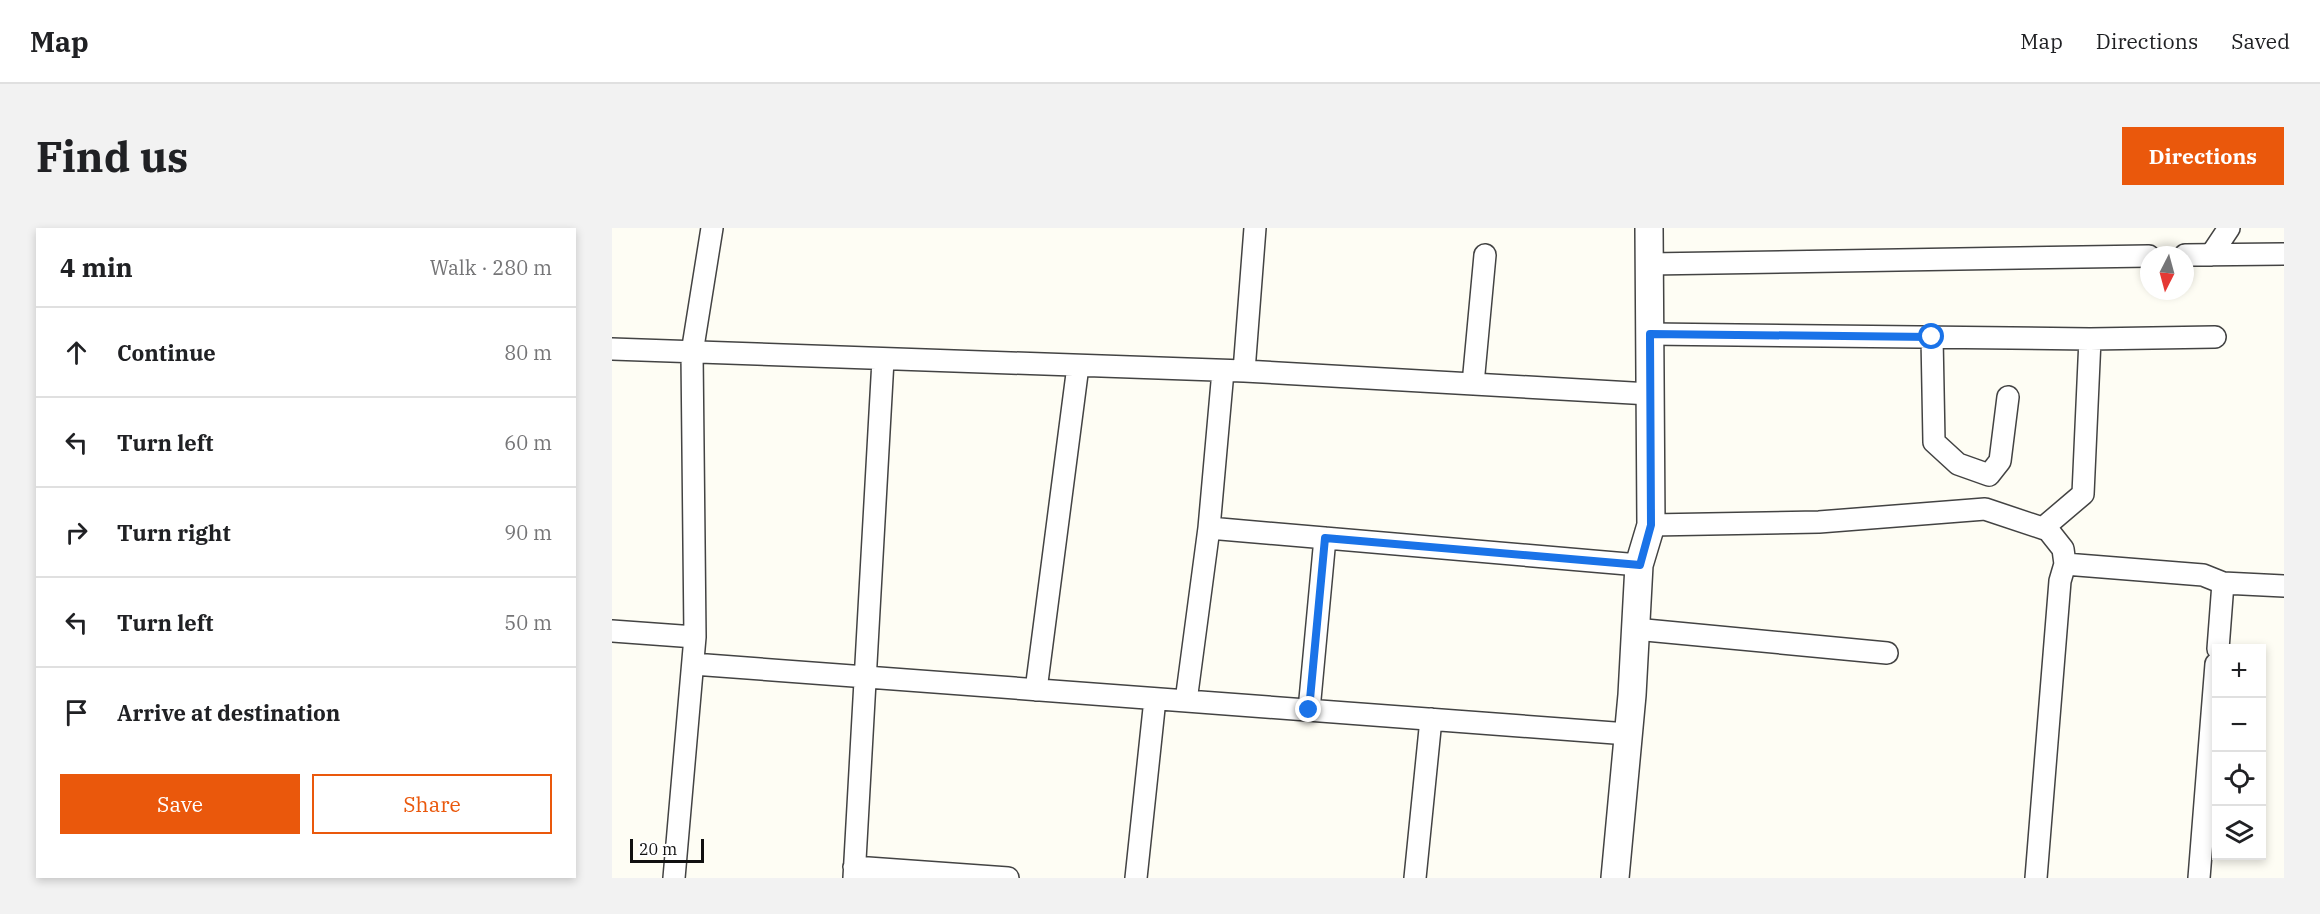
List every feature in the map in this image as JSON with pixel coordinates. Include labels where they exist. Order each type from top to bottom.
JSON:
[{"type":"street","points":[[674,878],[695,637],[692,353],[712,228]]},
{"type":"street","points":[[1186,701],[1209,528],[1256,228]]},
{"type":"street","points":[[1614,878],[1628,734],[1640,565],[1651,525],[1649,228]]},
{"type":"street","points":[[2211,255],[2229,228]]},
{"type":"street","points":[[2194,255],[2284,254]]},
{"type":"street","points":[[1473,384],[1485,255]]},
{"type":"street","points":[[1649,264],[2140,256]]},
{"type":"street","points":[[1650,334],[2091,339],[2216,337]]},
{"type":"street","points":[[1932,337],[1934,442],[1958,464],[1989,475],[2000,461],[2008,397]]},
{"type":"street","points":[[2043,528],[2083,494],[2091,339]]},
{"type":"street","points":[[612,350],[1233,371],[1650,394]]},
{"type":"street","points":[[883,360],[854,873],[1008,878]]},
{"type":"street","points":[[1036,690],[1078,366]]},
{"type":"street","points":[[1651,525],[1819,522],[1985,509],[2048,530],[2063,549],[2065,564],[2060,581],[2036,878]]},
{"type":"street","points":[[1209,528],[1640,565]]},
{"type":"street","points":[[1309,710],[1325,538]]},
{"type":"street","points":[[2065,564],[2202,575],[2223,583],[2284,586]]},
{"type":"street","points":[[2218,644],[2223,583]]},
{"type":"street","points":[[1635,629],[1887,653]]},
{"type":"street","points":[[612,631],[695,637]]},
{"type":"street","points":[[693,664],[1628,734]]},
{"type":"street","points":[[2199,878],[2214,698]]},
{"type":"street","points":[[1136,878],[1155,699]]},
{"type":"street","points":[[1415,878],[1431,719]]},
{"type":"route","points":[[1309,710],[1325,538],[1640,565],[1651,525],[1650,334],[1932,337]]}]
